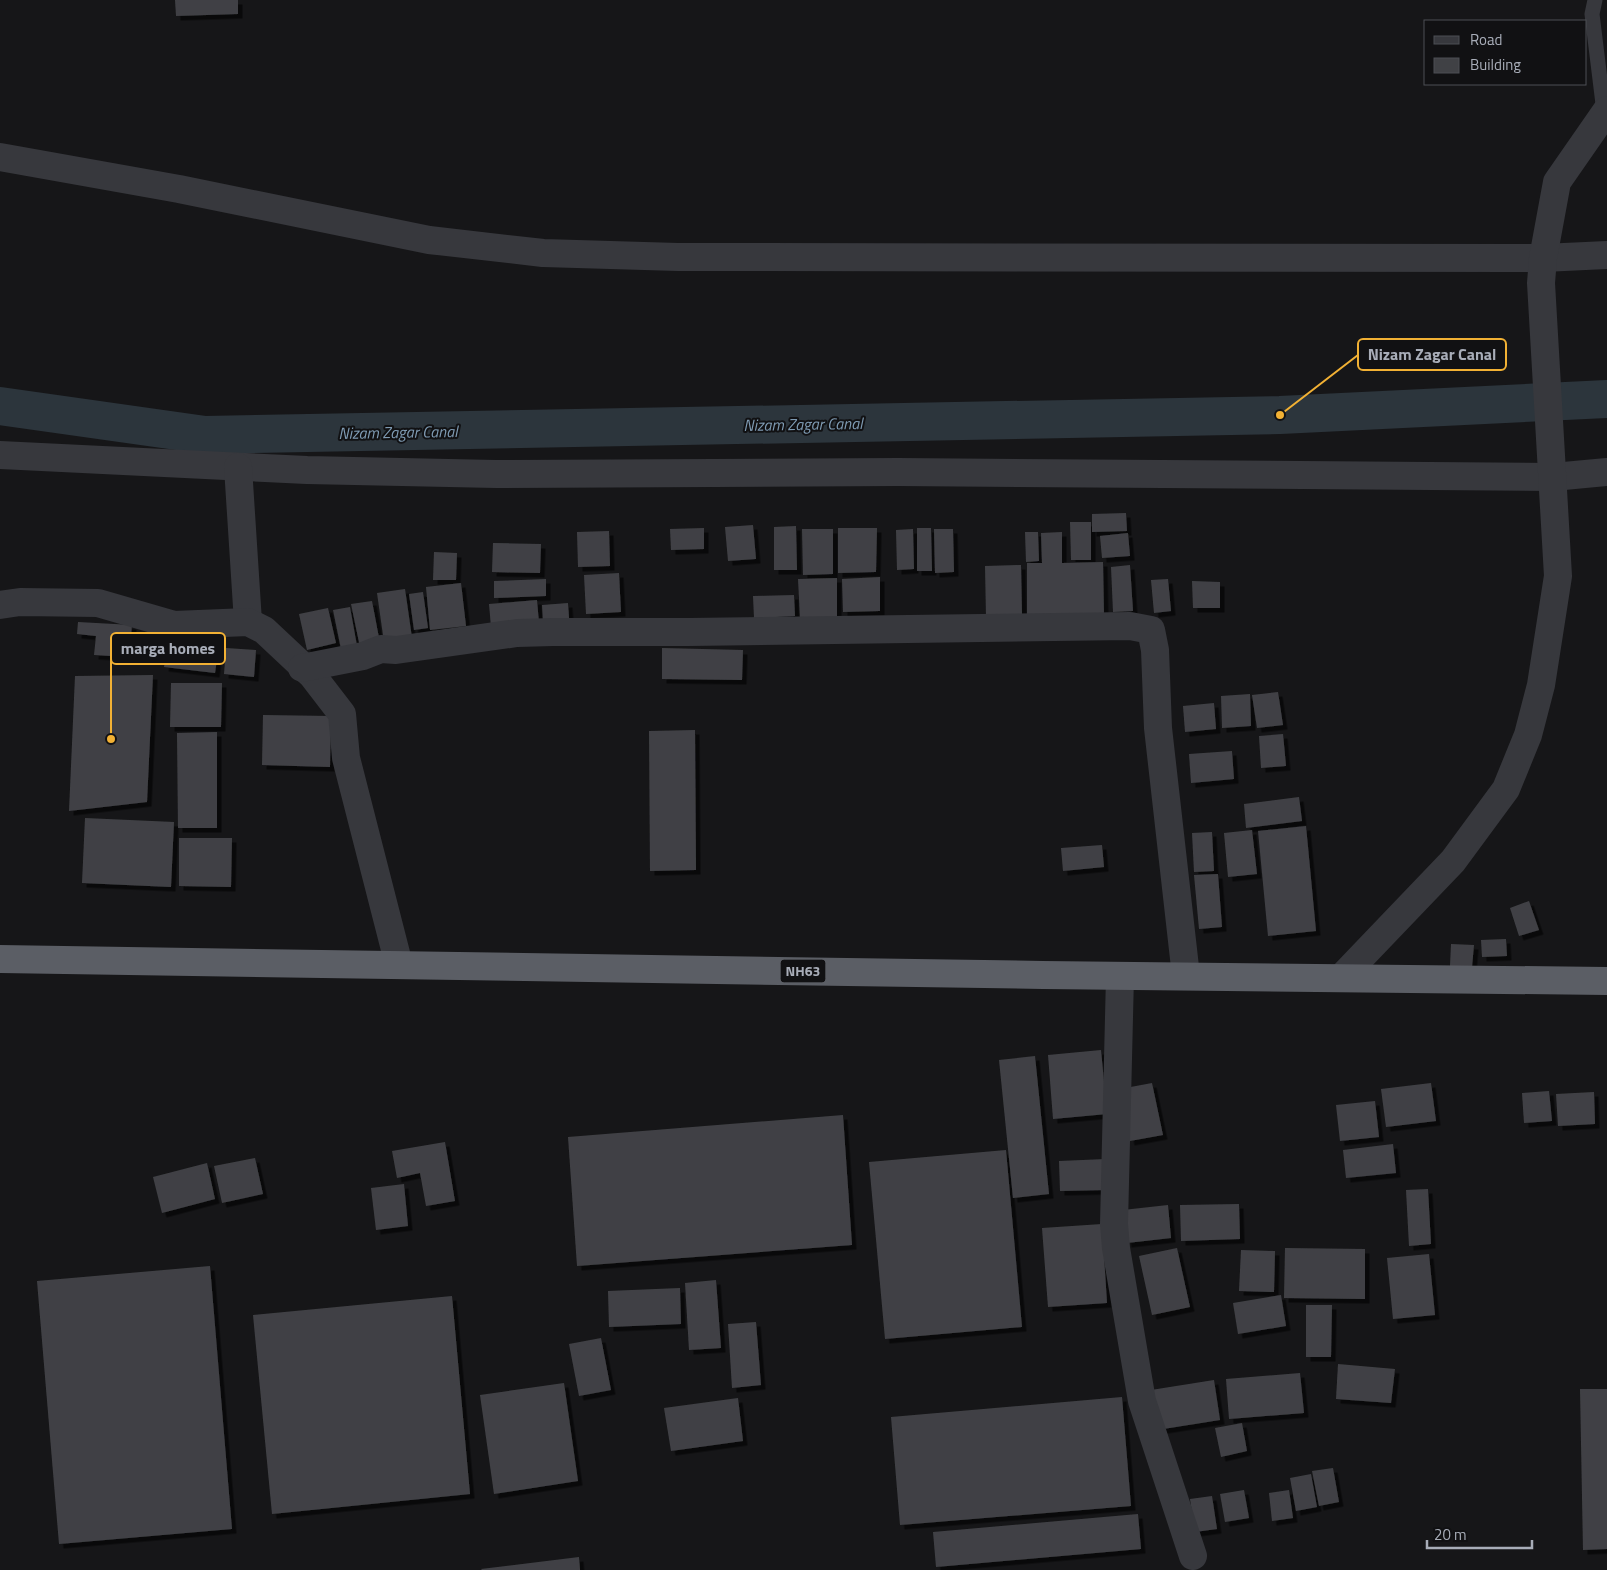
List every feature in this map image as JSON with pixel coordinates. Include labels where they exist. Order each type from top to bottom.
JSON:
[{"type":"highway","name":"NH63","points":[[0,959],[1120,976],[1607,981]]},
{"type":"street","points":[[1341,978],[1453,861],[1506,789],[1528,735],[1541,685],[1558,576],[1542,271],[1557,182],[1606,111]]},
{"type":"street","points":[[0,157],[179,190],[429,240],[543,253],[678,257],[1542,271],[1607,256]]},
{"type":"street","points":[[0,455],[307,470],[496,474],[1607,472]]},
{"type":"street","points":[[238,467],[248,622]]},
{"type":"street","points":[[0,605],[20,602],[98,603],[174,625],[248,622],[264,630],[302,668],[312,675],[342,714],[346,758],[398,965]]},
{"type":"street","points":[[302,668],[363,656],[381,650],[396,650],[517,633],[1130,626],[1151,630],[1155,650],[1158,728],[1186,976]]},
{"type":"street","points":[[1120,976],[1114,1224],[1116,1248],[1142,1401],[1193,1556]]},
{"type":"lane","points":[[1595,0],[1592,14],[1606,111]]},
{"type":"building","points":[[175,0],[238,0],[238,14],[176,16]]},
{"type":"building","points":[[1126,513],[1127,531],[1092,532],[1092,514]]},
{"type":"building","points":[[1070,522],[1091,522],[1091,560],[1071,560]]},
{"type":"building","points":[[753,525],[756,559],[728,561],[725,527]]},
{"type":"building","points":[[796,526],[797,570],[774,570],[774,527]]},
{"type":"building","points":[[704,528],[704,549],[671,550],[670,529]]},
{"type":"building","points":[[838,528],[877,528],[876,572],[838,573]]},
{"type":"building","points":[[917,528],[931,528],[932,571],[917,571]]},
{"type":"building","points":[[802,529],[833,529],[833,574],[803,575]]},
{"type":"building","points":[[913,529],[914,569],[897,570],[896,530]]},
{"type":"building","points":[[934,529],[953,529],[954,572],[935,573]]},
{"type":"building","points":[[609,531],[610,566],[578,567],[577,532]]},
{"type":"building","points":[[1025,532],[1038,532],[1039,561],[1026,562]]},
{"type":"building","points":[[1062,532],[1062,563],[1103,562],[1104,615],[1027,616],[1027,563],[1042,563],[1041,533]]},
{"type":"building","points":[[1128,533],[1130,556],[1102,558],[1100,536]]},
{"type":"building","points":[[493,543],[541,544],[540,573],[492,572]]},
{"type":"building","points":[[434,552],[457,553],[456,580],[433,580]]},
{"type":"building","points":[[1021,565],[1022,615],[986,617],[985,566]]},
{"type":"building","points":[[1130,565],[1133,611],[1113,612],[1111,567]]},
{"type":"building","points":[[619,573],[621,612],[586,614],[584,575]]},
{"type":"building","points":[[880,577],[880,611],[843,612],[842,579]]},
{"type":"building","points":[[837,578],[837,617],[800,618],[798,579]]},
{"type":"building","points":[[546,579],[546,596],[494,598],[494,581]]},
{"type":"building","points":[[1168,579],[1171,611],[1154,613],[1151,580]]},
{"type":"building","points":[[1192,581],[1220,582],[1220,608],[1193,608]]},
{"type":"building","points":[[461,583],[466,626],[430,630],[426,587]]},
{"type":"building","points":[[405,589],[412,638],[384,642],[377,593]]},
{"type":"building","points":[[423,592],[428,628],[414,630],[409,594]]},
{"type":"building","points":[[794,595],[795,616],[754,618],[753,596]]},
{"type":"building","points":[[537,600],[539,623],[491,627],[489,604]]},
{"type":"building","points":[[372,601],[380,643],[360,647],[351,604]]},
{"type":"building","points":[[568,603],[569,618],[543,621],[542,605]]},
{"type":"building","points":[[350,607],[357,646],[341,649],[333,610]]},
{"type":"building","points":[[328,608],[336,643],[307,650],[299,614]]},
{"type":"building","points":[[78,622],[132,625],[129,657],[94,655],[96,636],[77,634]]},
{"type":"building","points":[[169,638],[219,645],[215,673],[164,667]]},
{"type":"building","points":[[226,648],[256,650],[254,677],[224,674]]},
{"type":"building","points":[[662,648],[743,650],[742,680],[662,679]]},
{"type":"building","points":[[153,675],[147,802],[69,811],[75,676]]},
{"type":"building","points":[[171,683],[222,683],[221,727],[170,727]]},
{"type":"building","points":[[1278,692],[1283,725],[1257,728],[1252,695]]},
{"type":"building","points":[[1250,694],[1251,726],[1222,728],[1221,696]]},
{"type":"building","points":[[1214,703],[1216,729],[1185,732],[1183,706]]},
{"type":"building","points":[[263,715],[331,716],[330,767],[262,765]]},
{"type":"building","points":[[695,730],[696,870],[650,871],[649,731]]},
{"type":"building","points":[[217,732],[217,828],[178,828],[177,733]]},
{"type":"building","points":[[1283,734],[1286,766],[1261,768],[1259,736]]},
{"type":"building","points":[[1232,751],[1234,779],[1191,783],[1189,754]]},
{"type":"building","points":[[1299,797],[1302,821],[1246,828],[1244,804]]},
{"type":"building","points":[[85,818],[174,822],[171,887],[82,883]]},
{"type":"building","points":[[1306,826],[1316,931],[1268,936],[1258,831]]},
{"type":"building","points":[[1252,830],[1257,874],[1228,877],[1224,833]]},
{"type":"building","points":[[1212,832],[1214,871],[1194,872],[1192,833]]},
{"type":"building","points":[[179,838],[232,838],[231,887],[179,886]]},
{"type":"building","points":[[1102,845],[1104,867],[1063,871],[1061,848]]},
{"type":"building","points":[[1218,874],[1222,927],[1199,929],[1194,875]]},
{"type":"building","points":[[1529,901],[1539,930],[1519,936],[1510,908]]},
{"type":"building","points":[[1506,939],[1507,956],[1482,957],[1481,940]]},
{"type":"building","points":[[1451,944],[1474,945],[1472,967],[1450,966]]},
{"type":"building","points":[[1101,1050],[1107,1114],[1053,1119],[1048,1055]]},
{"type":"building","points":[[1035,1056],[1049,1194],[1013,1198],[999,1060]]},
{"type":"building","points":[[1152,1083],[1163,1135],[1130,1141],[1120,1089]]},
{"type":"building","points":[[1431,1083],[1436,1121],[1386,1127],[1381,1089]]},
{"type":"building","points":[[1549,1091],[1552,1121],[1524,1123],[1522,1093]]},
{"type":"building","points":[[1594,1092],[1595,1124],[1558,1126],[1556,1094]]},
{"type":"building","points":[[1375,1101],[1379,1137],[1340,1141],[1336,1105]]},
{"type":"building","points":[[843,1115],[852,1245],[577,1266],[568,1137]]},
{"type":"building","points":[[445,1142],[455,1201],[426,1206],[420,1173],[397,1178],[392,1151]]},
{"type":"building","points":[[1393,1144],[1396,1173],[1346,1178],[1343,1150]]},
{"type":"building","points":[[1006,1150],[1022,1327],[885,1339],[869,1162]]},
{"type":"building","points":[[255,1158],[263,1194],[222,1203],[214,1166]]},
{"type":"building","points":[[1106,1159],[1107,1190],[1060,1191],[1059,1161]]},
{"type":"building","points":[[207,1163],[215,1199],[162,1213],[153,1177]]},
{"type":"building","points":[[404,1184],[408,1226],[376,1230],[371,1188]]},
{"type":"building","points":[[1428,1189],[1431,1244],[1409,1246],[1406,1190]]},
{"type":"building","points":[[1239,1204],[1240,1239],[1181,1241],[1180,1205]]},
{"type":"building","points":[[1168,1205],[1171,1238],[1127,1243],[1123,1210]]},
{"type":"building","points":[[1102,1224],[1107,1303],[1048,1307],[1042,1228]]},
{"type":"building","points":[[1177,1248],[1190,1307],[1152,1315],[1139,1256]]},
{"type":"building","points":[[1285,1248],[1365,1249],[1365,1299],[1284,1298]]},
{"type":"building","points":[[1241,1250],[1275,1251],[1274,1292],[1239,1291]]},
{"type":"building","points":[[1429,1254],[1435,1315],[1393,1319],[1387,1258]]},
{"type":"building","points":[[210,1266],[232,1529],[59,1544],[37,1281]]},
{"type":"building","points":[[716,1280],[721,1348],[689,1350],[685,1283]]},
{"type":"building","points":[[680,1288],[681,1324],[609,1327],[608,1291]]},
{"type":"building","points":[[1281,1295],[1286,1326],[1238,1334],[1233,1303]]},
{"type":"building","points":[[452,1296],[470,1494],[272,1514],[253,1315]]},
{"type":"building","points":[[1306,1305],[1332,1305],[1331,1357],[1306,1357]]},
{"type":"building","points":[[756,1322],[761,1385],[732,1388],[728,1324]]},
{"type":"building","points":[[601,1338],[611,1390],[579,1396],[569,1344]]},
{"type":"building","points":[[1338,1364],[1395,1369],[1391,1403],[1336,1399]]},
{"type":"building","points":[[1300,1373],[1304,1413],[1229,1419],[1226,1379]]},
{"type":"building","points":[[1214,1380],[1220,1420],[1157,1430],[1151,1390]]},
{"type":"building","points":[[564,1383],[578,1481],[494,1494],[480,1395]]},
{"type":"building","points":[[1580,1389],[1607,1389],[1607,1549],[1583,1550]]},
{"type":"building","points":[[1122,1397],[1131,1506],[900,1525],[891,1417]]},
{"type":"building","points":[[738,1398],[743,1441],[671,1451],[664,1408]]},
{"type":"building","points":[[1242,1423],[1247,1451],[1221,1457],[1215,1428]]},
{"type":"building","points":[[1333,1468],[1339,1502],[1319,1506],[1312,1471]]},
{"type":"building","points":[[1311,1474],[1317,1507],[1296,1511],[1290,1478]]},
{"type":"building","points":[[1244,1490],[1249,1518],[1225,1522],[1220,1494]]},
{"type":"building","points":[[1289,1490],[1293,1518],[1272,1521],[1269,1493]]},
{"type":"building","points":[[1212,1496],[1217,1529],[1195,1532],[1190,1499]]},
{"type":"building","points":[[1138,1514],[1141,1549],[936,1567],[933,1532]]},
{"type":"building","points":[[579,1557],[580,1570],[481,1569]]},
{"type":"waterway","name":"Nizam Zagar Canal","points":[[0,406],[205,435],[1280,415],[1607,399]]},
{"type":"place","name":"Nizam Zagar Canal","points":[[1280,415]]},
{"type":"place","name":"marga homes","points":[[111,739]]}]
